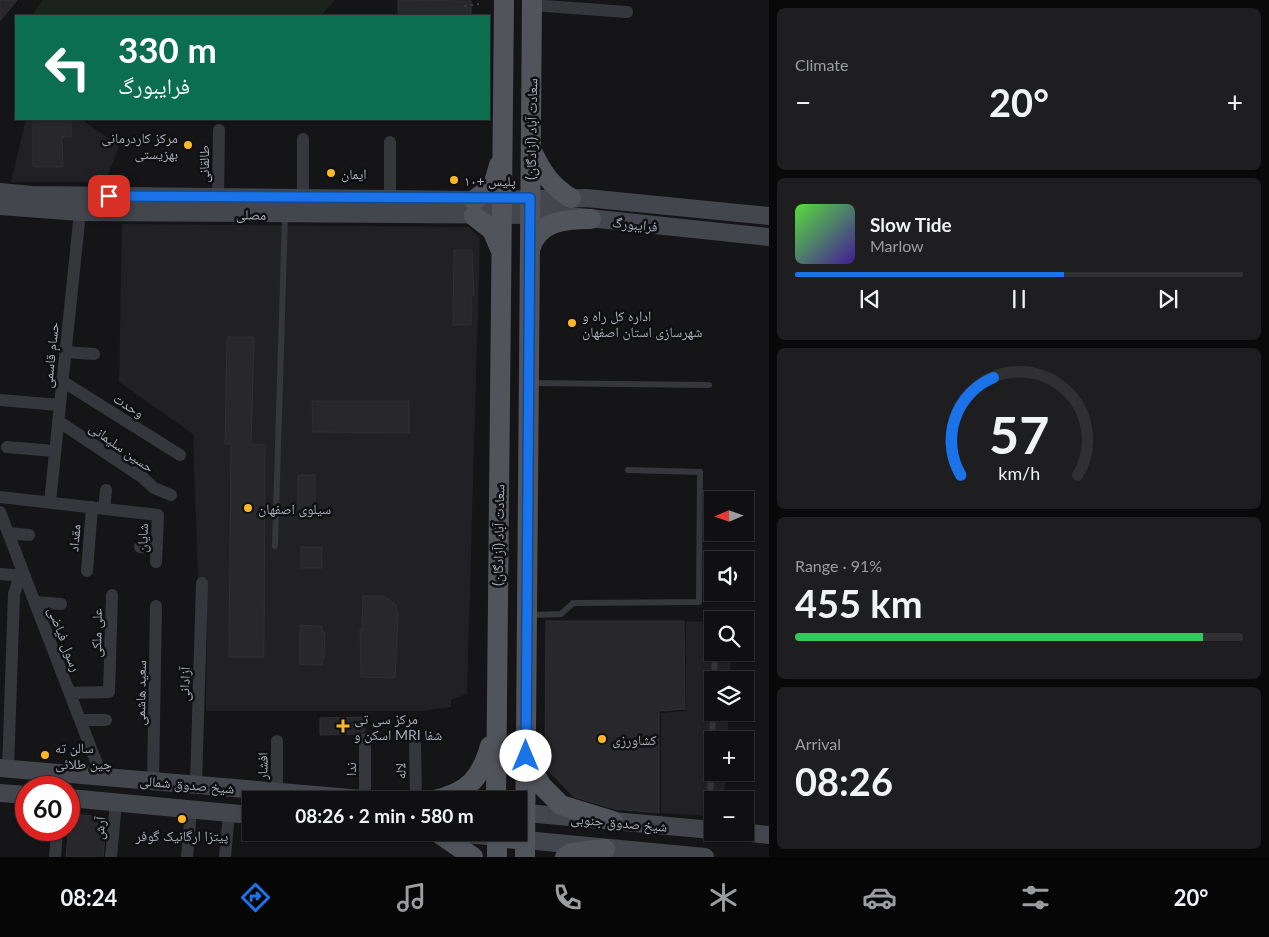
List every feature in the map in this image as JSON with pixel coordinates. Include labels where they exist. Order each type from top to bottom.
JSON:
[{"type":"main road","name":"سعادت آباد (آزادگان)","points":[[496,791],[502,252],[500,98],[504,0]]},
{"type":"main road","name":"سعادت آباد (آزادگان)","points":[[524,791],[526,756],[532,3]]},
{"type":"main road","points":[[530,148],[543,174],[558,190],[571,198]]},
{"type":"main road","points":[[502,156],[492,186],[474,208],[492,230],[502,252]]},
{"type":"main road","name":"مصلی","points":[[0,192],[32,195],[218,197],[285,206],[303,198],[390,199],[474,208]]},
{"type":"main road","name":"فرایبورگ","points":[[501,208],[530,207],[571,198],[769,216]]},
{"type":"main road","name":"مصلی","points":[[0,206],[80,212],[285,206],[501,208]]},
{"type":"main road","name":"فرایبورگ","points":[[530,207],[591,218],[769,237]]},
{"type":"main road","points":[[529,254],[532,241],[538,232],[552,223],[566,219],[591,218]]},
{"type":"main road","points":[[460,791],[469,785],[483,769],[490,746],[496,707]]},
{"type":"main road","points":[[526,756],[541,785],[561,805],[613,821]]},
{"type":"main road","name":"شیخ صدوق شمالی","points":[[4,768],[265,791]]},
{"type":"main road","points":[[0,793],[15,794]]},
{"type":"main road","name":"شیخ صدوق شمالی","points":[[80,799],[242,814]]},
{"type":"main road","name":"شیخ صدوق جنوبی","points":[[527,813],[704,829]]},
{"type":"main road","points":[[754,833],[769,835]]},
{"type":"main road","points":[[450,841],[473,857]]},
{"type":"main road","points":[[497,842],[525,848]]},
{"type":"main road","name":"شیخ صدوق جنوبی","points":[[525,848],[606,849],[705,857]]},
{"type":"main road","points":[[565,857],[571,854],[606,849]]},
{"type":"street","points":[[532,3],[627,12]]},
{"type":"street","name":"طالقانی","points":[[218,130],[218,197]]},
{"type":"street","points":[[303,139],[303,198]]},
{"type":"street","points":[[390,142],[390,199]]},
{"type":"street","name":"حسام قاسمی","points":[[50,502],[80,212]]},
{"type":"street","points":[[65,352],[94,354]]},
{"type":"street","name":"وحدت","points":[[62,381],[180,455]]},
{"type":"street","points":[[0,400],[60,405]]},
{"type":"street","name":"حسین سلیمانی","points":[[58,421],[142,477],[154,488],[171,495]]},
{"type":"street","points":[[7,447],[55,451]]},
{"type":"street","name":"مقداد","points":[[87,571],[98,508],[106,490]]},
{"type":"street","points":[[0,497],[98,508]]},
{"type":"street","name":"شایان","points":[[98,508],[158,515],[156,562]]},
{"type":"street","name":"رسول فیاضی","points":[[0,512],[102,777]]},
{"type":"street","points":[[8,533],[29,535]]},
{"type":"street","points":[[140,547],[156,548]]},
{"type":"street","points":[[0,574],[25,576]]},
{"type":"street","points":[[4,768],[6,655],[14,614],[14,594],[18,582],[25,576]]},
{"type":"street","name":"آزادانی","points":[[196,785],[202,584]]},
{"type":"street","name":"علی ملکی","points":[[70,693],[109,692],[112,595]]},
{"type":"street","points":[[35,602],[61,604]]},
{"type":"street","name":"سعید هاشمی","points":[[153,781],[156,606]]},
{"type":"street","points":[[0,613],[14,614]]},
{"type":"street","points":[[80,720],[106,720]]},
{"type":"street","name":"ندا","points":[[364,739],[368,791]]},
{"type":"street","name":"افشار","points":[[277,791],[278,742]]},
{"type":"street","name":"لاله","points":[[415,742],[416,791]]},
{"type":"street","name":"آرش","points":[[111,857],[116,803]]},
{"type":"street","points":[[187,857],[191,810]]},
{"type":"street","points":[[225,857],[229,813]]},
{"type":"street","points":[[55,857],[56,841]]},
{"type":"lane","points":[[275,546],[285,206]]},
{"type":"lane","points":[[528,383],[709,385]]},
{"type":"lane","points":[[527,615],[561,614],[573,603],[698,602],[700,472],[628,470]]},
{"type":"lane","points":[[712,791],[713,721]]},
{"type":"path","points":[[464,6],[479,4]]},
{"type":"shaded area","points":[[43,0],[335,0],[321,15],[32,15]]},
{"type":"shaded area","points":[[26,120],[82,120],[119,146],[105,182],[11,182]]},
{"type":"shaded area","points":[[122,224],[469,227],[480,238],[467,694],[451,700],[451,707],[422,711],[206,711],[207,579],[198,579],[193,434],[119,382]]},
{"type":"shaded area","points":[[686,621],[704,622],[704,661],[731,661],[730,671],[704,671],[704,721],[728,721],[728,731],[704,731],[704,781],[725,781],[725,791],[704,791],[704,816],[661,813],[661,713],[686,711]]},
{"type":"building","points":[[0,0],[17,0],[0,21]]},
{"type":"building","points":[[398,0],[471,1],[471,15],[398,15]]},
{"type":"building","points":[[33,120],[71,120],[71,137],[62,137],[63,167],[33,167]]},
{"type":"building","points":[[454,250],[472,250],[474,295],[471,295],[471,325],[453,325]]},
{"type":"building","points":[[227,337],[254,337],[251,445],[265,444],[264,657],[229,657],[231,444],[225,444]]},
{"type":"building","points":[[312,401],[409,401],[409,433],[313,432]]},
{"type":"building","points":[[298,475],[315,475],[315,509],[298,509]]},
{"type":"building","points":[[301,547],[322,547],[322,568],[301,568]]},
{"type":"building","points":[[363,596],[384,596],[396,605],[398,615],[395,678],[361,677],[360,629],[362,629]]},
{"type":"building","name":"کشاورزی","points":[[546,621],[684,621],[685,709],[659,711],[659,813],[615,809],[574,797],[545,767]]},
{"type":"building","points":[[300,625],[322,626],[322,632],[325,632],[322,665],[300,664]]},
{"type":"building","name":"مرکز سی تی اسکن و MRI شفا","points":[[365,717],[365,731],[358,734],[320,735],[320,718]]},
{"type":"building","points":[[80,815],[107,817],[103,857],[66,857],[67,841],[80,841]]},
{"type":"place","name":"مرکز کاردرمانی بهزیستی","points":[[188,145]]},
{"type":"place","name":"ایمان","points":[[331,173]]},
{"type":"place","name":"پلیس +۱۰","points":[[454,180]]},
{"type":"place","name":"اداره کل راه و شهرسازی استان اصفهان","points":[[572,323]]},
{"type":"place","name":"سیلوی اصفهان","points":[[248,508]]},
{"type":"place","name":"مرکز سی تی اسکن و MRI شفا","points":[[343,726]]},
{"type":"place","name":"کشاورزی","points":[[602,739]]},
{"type":"place","name":"سالن ته چین طلائی","points":[[45,755]]},
{"type":"place","name":"پیتزا ارگانیک گوفر","points":[[182,819]]},
{"type":"route","points":[[109,196],[474,200],[530,198],[526,756]]}]
